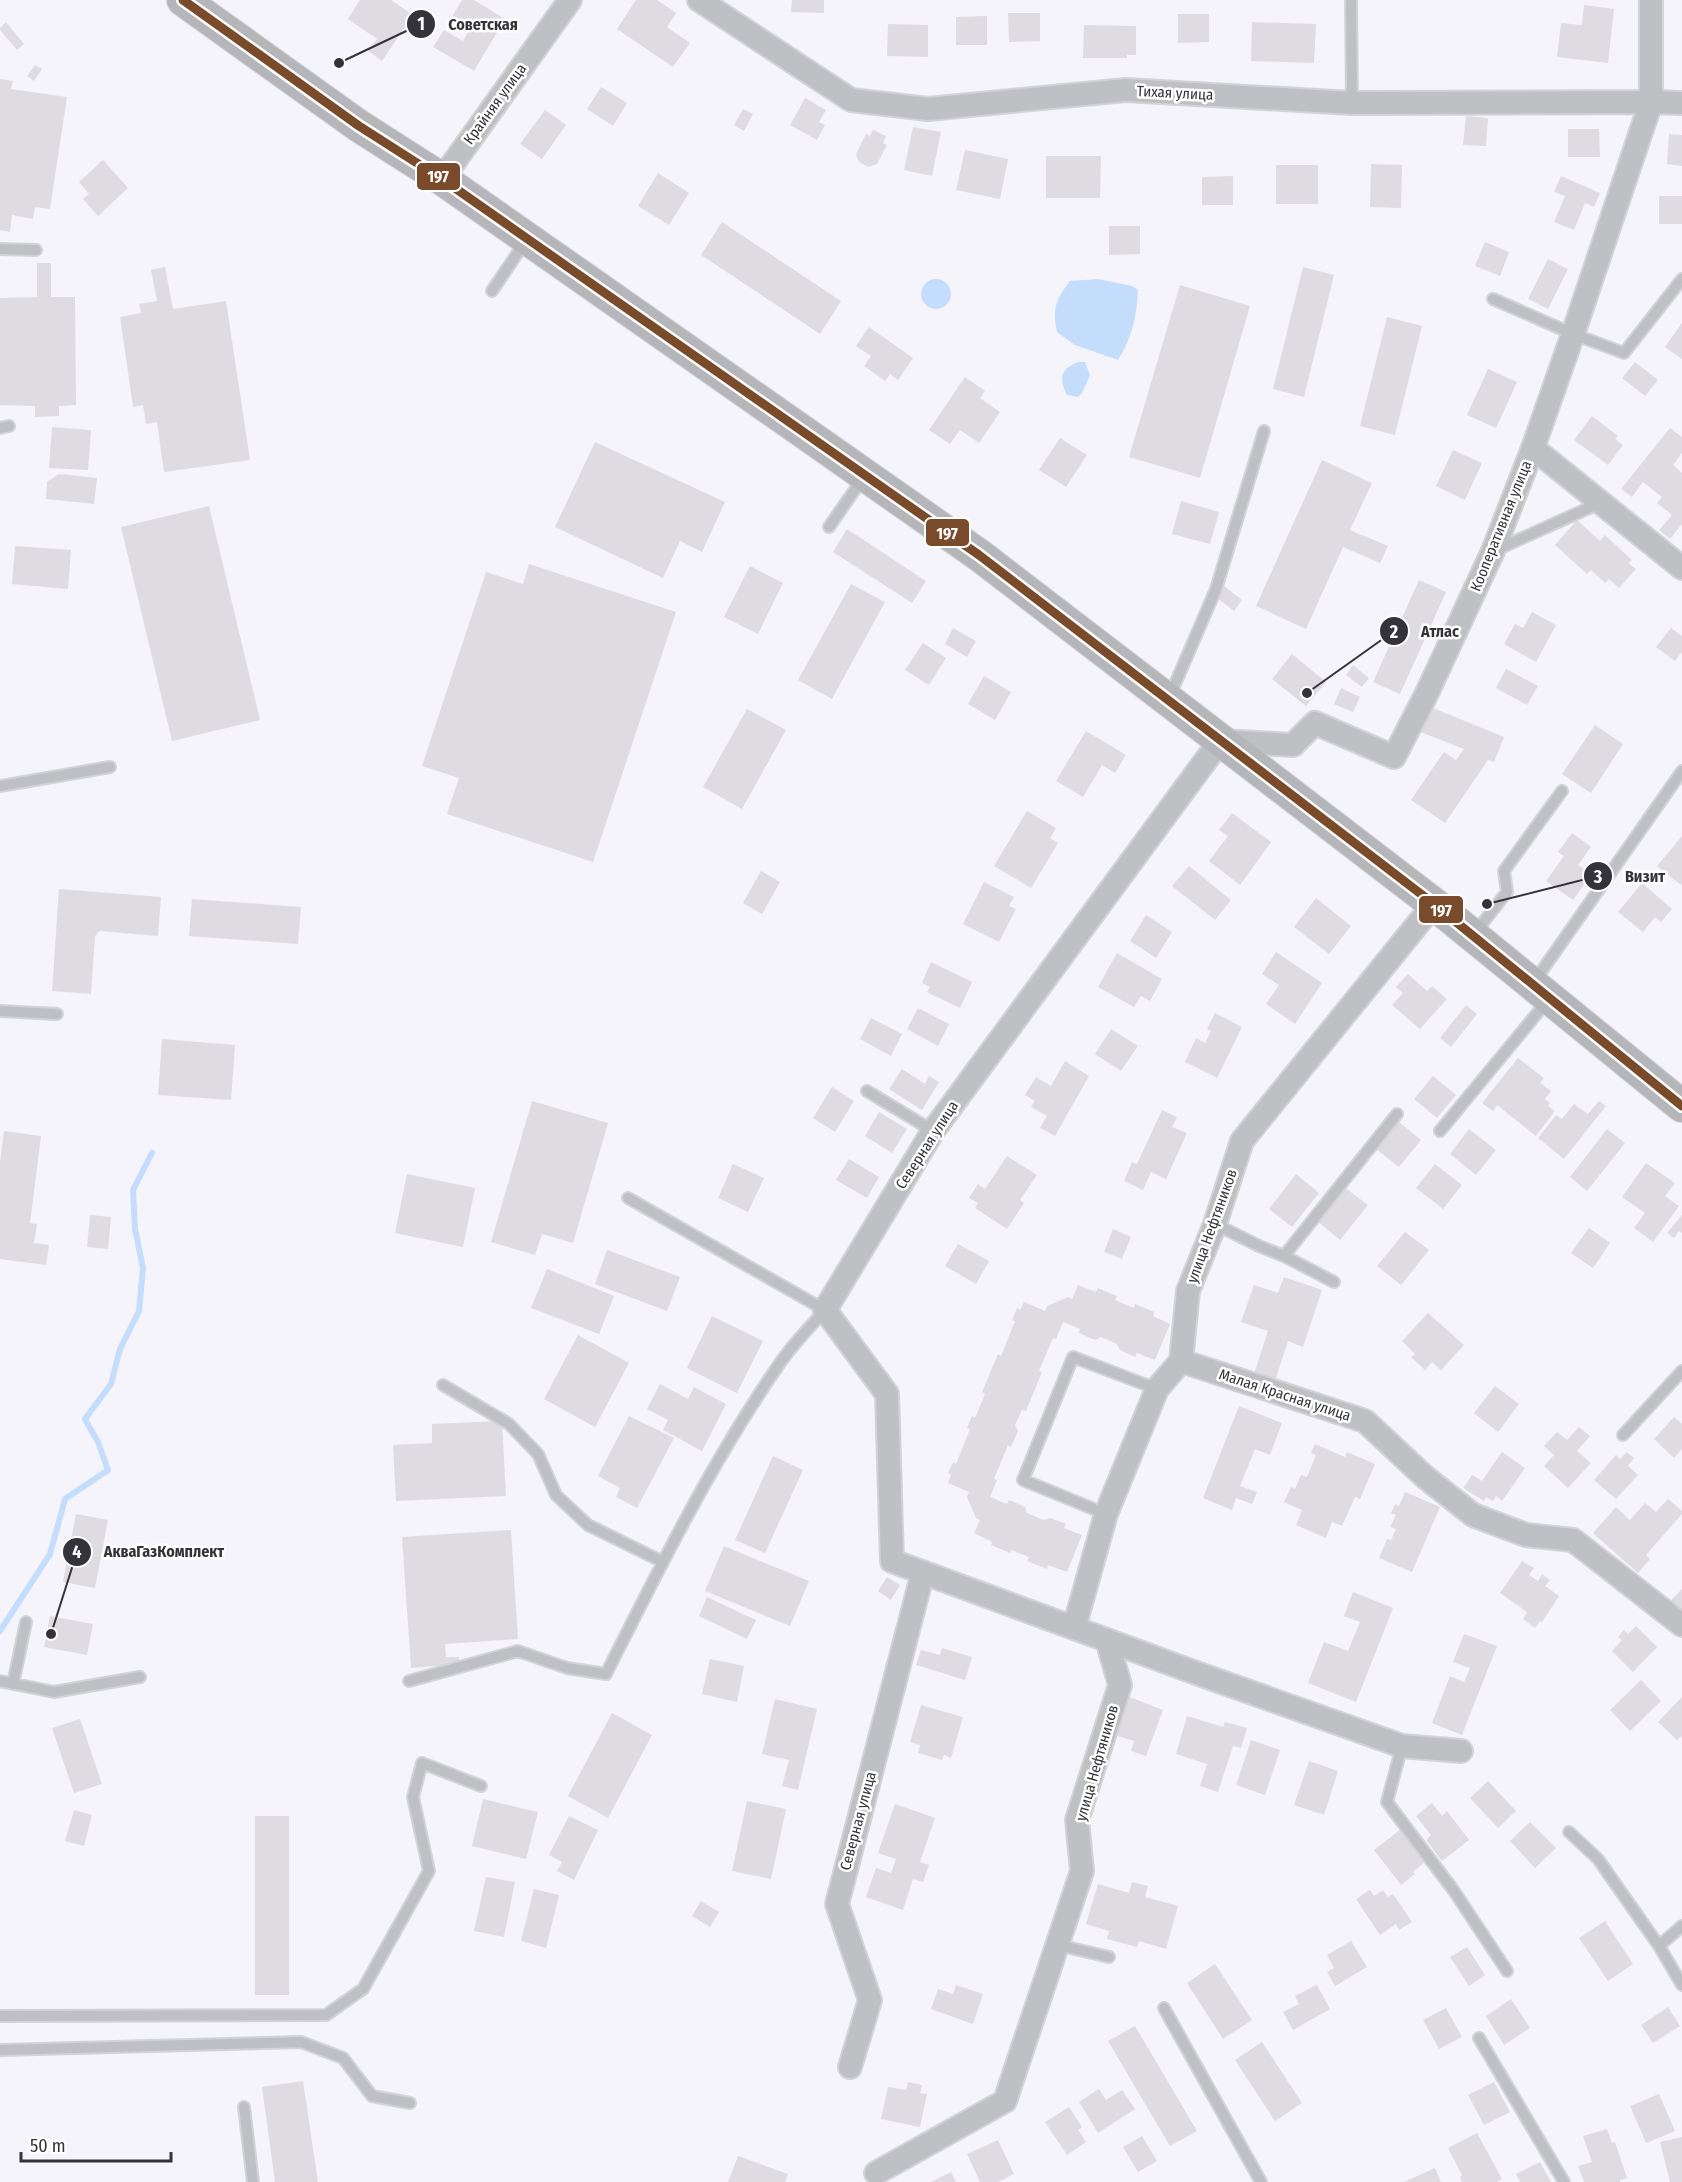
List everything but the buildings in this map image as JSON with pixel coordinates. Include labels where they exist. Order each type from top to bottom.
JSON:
[{"type":"street","points":[[183,0],[359,126],[442,178],[979,555],[1434,904],[1682,1106]]},
{"type":"street","name":"Крайняя улица","points":[[442,178],[570,0]]},
{"type":"street","name":"Тихая улица","points":[[699,0],[851,100],[928,109],[1126,90],[1352,103],[1682,103]]},
{"type":"street","name":"Кооперативная улица","points":[[1220,741],[1293,745],[1315,723],[1394,757],[1427,693],[1493,551],[1533,448],[1573,334],[1650,102],[1651,0]]},
{"type":"street","name":"Кооперативная улица","points":[[1533,448],[1682,568]]},
{"type":"street","name":"Северная улица","points":[[825,1310],[933,1131],[1220,741]]},
{"type":"street","name":"улица Нефтяников","points":[[1181,1361],[1188,1291],[1215,1224],[1242,1142],[1434,904]]},
{"type":"street","points":[[825,1310],[887,1394],[892,1561],[1402,1746],[1461,1751]]},
{"type":"street","points":[[1074,1628],[1106,1514],[1157,1389],[1181,1361]]},
{"type":"street","name":"Малая Красная улица","points":[[1181,1361],[1365,1421],[1425,1477],[1473,1515],[1526,1535],[1573,1540],[1682,1625]]},
{"type":"street","name":"Северная улица","points":[[850,2067],[870,2000],[837,1904],[923,1572]]},
{"type":"street","name":"улица Нефтяников","points":[[876,2173],[1005,2101],[1082,1871],[1077,1820],[1120,1685],[1107,1640]]},
{"type":"lane","points":[[1351,0],[1352,103]]},
{"type":"lane","points":[[492,291],[527,238]]},
{"type":"lane","points":[[0,249],[36,250]]},
{"type":"lane","points":[[1493,299],[1573,334],[1624,353],[1682,279]]},
{"type":"lane","points":[[1168,701],[1216,589],[1264,430]]},
{"type":"lane","points":[[830,527],[865,475]]},
{"type":"lane","points":[[1493,551],[1602,502]]},
{"type":"lane","points":[[0,786],[110,767]]},
{"type":"lane","points":[[1440,1131],[1541,991],[1682,771]]},
{"type":"lane","points":[[1473,936],[1507,892],[1504,871],[1562,791]]},
{"type":"lane","points":[[0,1011],[57,1014]]},
{"type":"lane","points":[[867,1091],[933,1131]]},
{"type":"lane","points":[[1284,1256],[1397,1114]]},
{"type":"lane","points":[[409,1681],[518,1651],[567,1668],[606,1674],[683,1521],[741,1423],[779,1364],[825,1310],[628,1198]]},
{"type":"lane","points":[[1215,1224],[1334,1281]]},
{"type":"lane","points":[[1106,1514],[1023,1480],[1073,1357],[1157,1389]]},
{"type":"lane","points":[[1623,1435],[1682,1371]]},
{"type":"lane","points":[[443,1386],[509,1424],[538,1454],[556,1495],[588,1525],[663,1562]]},
{"type":"lane","points":[[13,1684],[26,1622]]},
{"type":"lane","points":[[0,1681],[54,1692],[140,1677]]},
{"type":"lane","points":[[1402,1746],[1387,1802],[1454,1891],[1507,1971]]},
{"type":"lane","points":[[0,2016],[326,2014],[363,1989],[429,1871],[413,1797],[422,1762],[481,1786]]},
{"type":"lane","points":[[1569,1832],[1598,1859],[1659,1946],[1682,1985]]},
{"type":"lane","points":[[1659,1946],[1682,1926]]},
{"type":"lane","points":[[1058,1945],[1109,1957]]},
{"type":"lane","points":[[1164,2008],[1261,2182]]},
{"type":"lane","points":[[1479,2038],[1564,2182]]},
{"type":"lane","points":[[0,2050],[301,2042],[343,2058],[372,2096],[410,2103]]},
{"type":"lane","points":[[244,2107],[254,2182]]},
{"type":"water","points":[[936,279],[946,284],[951,294],[946,304],[936,309],[926,304],[921,294],[926,284]]},
{"type":"water","points":[[1098,279],[1132,286],[1138,290],[1133,326],[1118,360],[1075,345],[1057,332],[1056,304],[1070,281]]},
{"type":"water","points":[[1078,362],[1085,362],[1090,375],[1078,397],[1067,395],[1062,379],[1064,371]]},
{"type":"waterway","points":[[0,1631],[50,1554],[65,1499],[108,1470],[98,1442],[85,1419],[111,1384],[120,1349],[139,1311],[143,1268],[135,1229],[133,1190],[152,1153]]},
{"type":"transit line","name":"197","points":[[183,0],[359,126],[442,179],[979,555],[1434,904],[1682,1106]]},
{"type":"place","name":"Советская","points":[[339,63]]},
{"type":"place","name":"Атлас","points":[[1307,693]]},
{"type":"place","name":"Визит","points":[[1487,904]]},
{"type":"place","name":"АкваГазКомплект","points":[[51,1634]]}]
